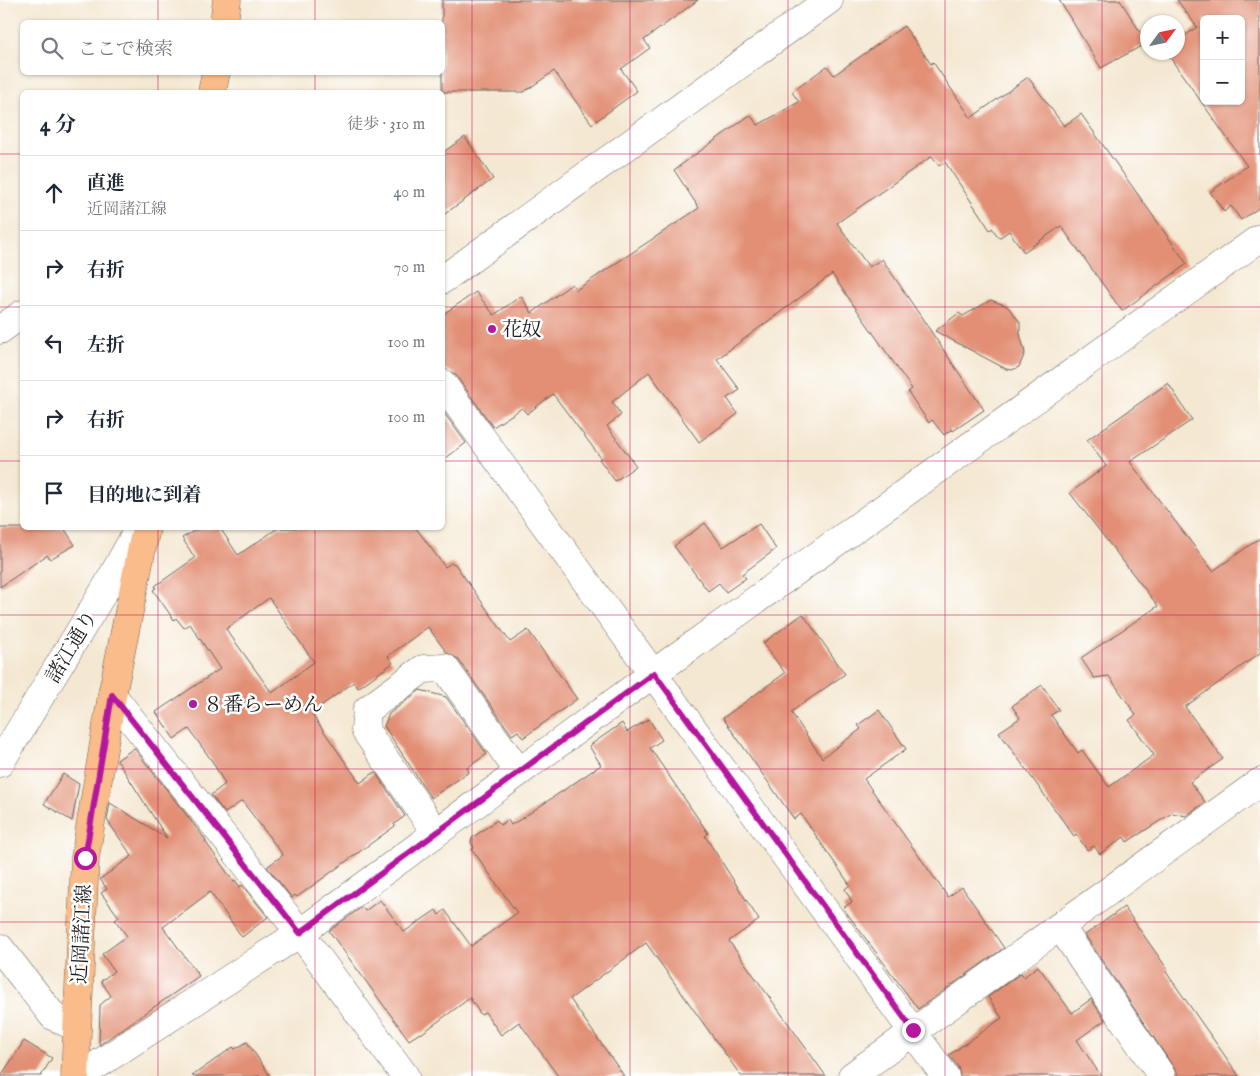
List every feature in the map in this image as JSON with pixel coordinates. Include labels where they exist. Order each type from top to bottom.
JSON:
[{"type":"main road","points":[[224,20],[227,0]]},
{"type":"main road","name":"近岡諸江線","points":[[75,1076],[85,858],[112,695],[146,530]]},
{"type":"street","points":[[445,278],[829,0]]},
{"type":"street","points":[[80,1076],[300,933],[654,673],[1260,238]]},
{"type":"street","points":[[0,330],[20,315]]},
{"type":"street","points":[[445,388],[946,1076]]},
{"type":"street","name":"諸江通り","points":[[0,763],[107,586],[138,530]]},
{"type":"street","points":[[436,833],[365,730],[367,710],[423,669],[445,668],[519,772]]},
{"type":"street","points":[[112,695],[300,933],[405,1076]]},
{"type":"street","points":[[852,1076],[913,1030],[1260,782]]},
{"type":"street","points":[[1060,926],[1160,1075]]},
{"type":"street","points":[[0,948],[53,1016],[77,1028]]},
{"type":"building","points":[[442,0],[698,0],[644,40],[650,48],[621,69],[637,91],[592,124],[554,71],[524,92],[445,92],[445,90],[442,90],[442,75],[445,75],[445,20],[442,20]]},
{"type":"building","points":[[1059,0],[1120,0],[1140,32],[1140,47],[1101,68]]},
{"type":"building","points":[[1177,0],[1260,0],[1260,207],[1241,220],[1231,206],[1224,212],[1210,192],[1247,166],[1204,105],[1245,105],[1245,15],[1200,15],[1200,100],[1172,60],[1185,60],[1185,36],[1197,27]]},
{"type":"building","points":[[904,26],[931,64],[933,62],[971,118],[1028,77],[1064,126],[1081,114],[1187,264],[1122,311],[1061,226],[1024,252],[1009,231],[999,238],[992,228],[990,230],[945,162],[939,166],[932,156],[837,223],[869,267],[882,259],[984,410],[953,431],[952,429],[944,435],[932,420],[929,423],[908,392],[912,389],[832,274],[717,359],[740,390],[727,398],[738,414],[699,442],[649,372],[612,402],[621,415],[607,426],[636,466],[615,481],[599,459],[601,458],[553,394],[527,414],[522,408],[493,427],[455,374],[445,369],[445,313],[476,292],[494,315],[521,296],[532,313],[572,284],[576,290],[699,208],[674,170],[750,115],[758,125],[799,102],[792,92],[827,66],[834,75]]},
{"type":"building","points":[[465,137],[493,179],[445,214],[445,151]]},
{"type":"building","points":[[991,300],[1007,306],[1020,322],[1020,334],[1025,353],[1019,367],[1012,370],[1006,369],[935,331],[959,313],[963,316]]},
{"type":"building","points":[[1168,383],[1192,420],[1130,462],[1213,571],[1260,538],[1260,653],[1185,707],[1223,759],[1190,782],[1205,802],[1186,816],[1172,813],[1127,842],[1124,837],[1100,854],[1094,846],[1087,850],[1076,834],[1074,836],[999,732],[1020,718],[1012,706],[1042,685],[1059,710],[1051,715],[1078,753],[1082,750],[1109,787],[1154,755],[1129,720],[1136,715],[1109,676],[1094,678],[1081,658],[1158,606],[1070,493],[1106,466],[1087,440]]},
{"type":"building","points":[[445,414],[466,443],[445,459]]},
{"type":"building","points":[[705,523],[723,547],[759,524],[776,549],[742,574],[746,578],[726,592],[719,583],[708,591],[674,546]]},
{"type":"building","points":[[0,528],[65,530],[75,545],[50,559],[47,555],[0,587]]},
{"type":"building","points":[[196,530],[221,530],[238,555],[275,530],[417,530],[445,567],[451,563],[455,564],[510,642],[528,630],[577,699],[523,738],[518,731],[512,735],[458,659],[447,653],[428,627],[388,656],[393,663],[358,688],[354,682],[311,713],[360,783],[375,772],[405,816],[394,824],[395,826],[297,897],[295,895],[292,898],[267,867],[283,855],[242,801],[225,813],[211,795],[225,784],[212,761],[189,729],[174,739],[156,712],[220,669],[190,624],[184,628],[176,618],[174,620],[153,590],[156,588],[155,586],[195,558],[182,538]],"holes":[[[269,598],[314,662],[272,693],[226,629]]]},
{"type":"building","points":[[803,614],[845,674],[791,712],[822,758],[861,729],[858,725],[879,710],[906,749],[864,779],[948,897],[962,887],[1004,948],[918,1009],[843,908],[852,902],[845,889],[850,885],[801,814],[794,819],[723,718],[785,673],[763,643]]},
{"type":"building","points":[[420,690],[446,697],[487,754],[467,768],[469,772],[431,798],[384,726],[389,714]]},
{"type":"building","points":[[649,719],[662,740],[650,748],[708,833],[705,836],[759,920],[729,941],[826,1076],[741,1076],[646,943],[570,999],[624,1076],[558,1076],[519,1022],[501,1035],[485,1012],[481,1015],[470,998],[421,1034],[409,1040],[329,931],[362,907],[365,911],[380,900],[404,932],[436,910],[439,915],[445,910],[471,946],[517,913],[472,849],[474,848],[471,842],[472,838],[497,820],[500,825],[508,820],[511,825],[601,765],[589,746],[622,723],[627,732]]},
{"type":"building","points":[[134,748],[206,840],[233,881],[235,880],[240,887],[242,885],[268,917],[242,937],[210,892],[163,927],[199,976],[99,1045],[100,1005],[111,996],[101,981],[114,971],[102,954],[127,936],[115,920],[119,917],[101,893],[107,889],[100,879],[132,856],[107,820],[110,803],[167,838],[117,760]]},
{"type":"building","points":[[63,774],[79,784],[72,821],[44,804]]},
{"type":"building","points":[[1124,907],[1168,970],[1166,972],[1239,1076],[1179,1076],[1085,935]]},
{"type":"building","points":[[1038,966],[1072,1013],[1091,999],[1105,1020],[1077,1040],[1101,1076],[960,1076],[958,1067],[949,1055],[1002,1018],[988,997],[1021,973],[1024,977]]},
{"type":"building","points":[[24,1041],[52,1058],[41,1076],[1,1076]]},
{"type":"building","points":[[247,1042],[270,1076],[192,1076],[233,1047],[235,1049]]},
{"type":"place","name":"花奴","points":[[492,329]]},
{"type":"place","name":"８番らーめん","points":[[193,704]]},
{"type":"route","points":[[85,858],[112,695],[300,933],[654,673],[913,1030]]}]
